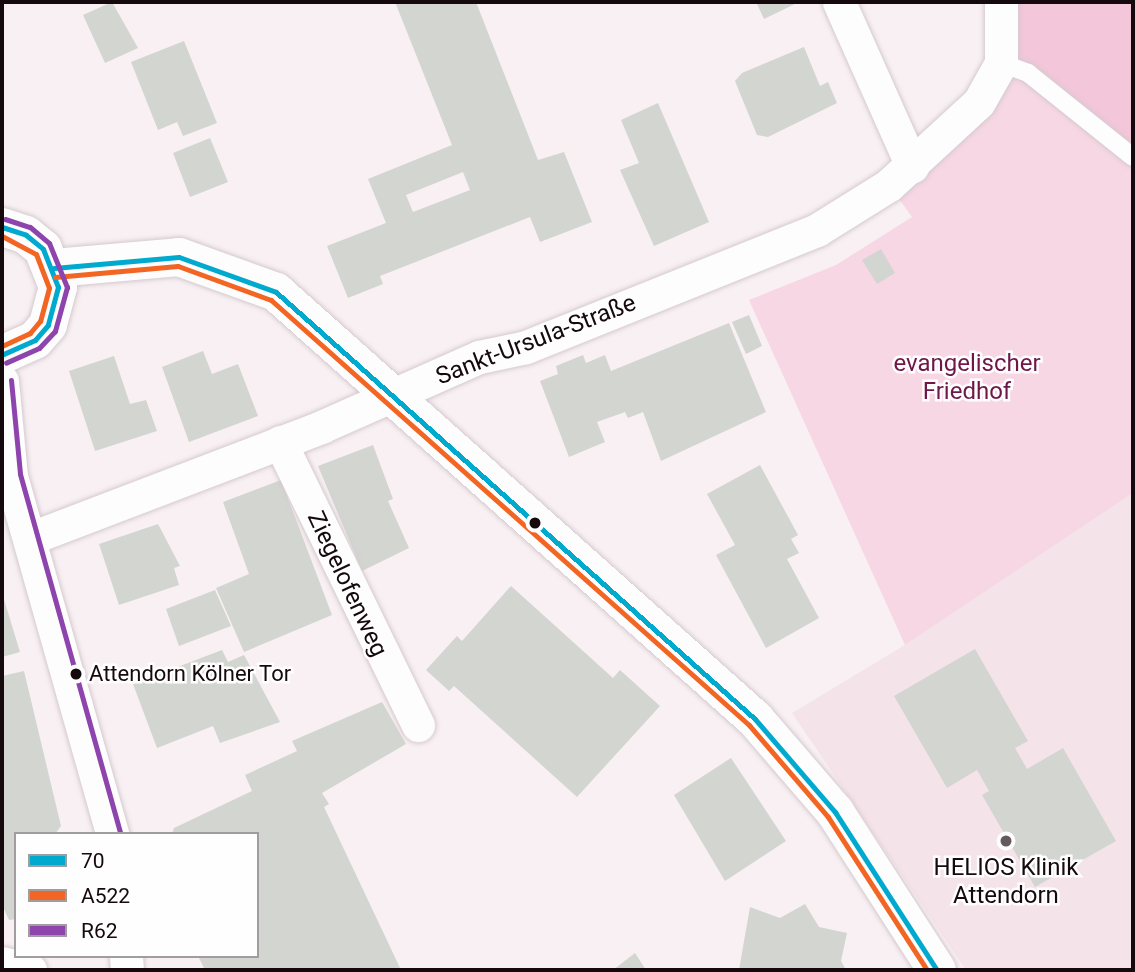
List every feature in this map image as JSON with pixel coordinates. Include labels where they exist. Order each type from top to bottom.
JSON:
[{"type":"main road","points":[[2,227],[26,235],[54,268],[58,287],[48,325],[35,340],[2,355]]},
{"type":"main road","points":[[54,268],[179,257],[229,271],[275,292],[396,395],[755,719],[835,812],[937,970]]},
{"type":"street","points":[[839,2],[912,166]]},
{"type":"street","name":"Sankt-Ursula-Straße","points":[[31,538],[281,442],[396,395],[479,357],[526,347],[817,230],[912,166],[979,102],[1001,63],[1001,2]]},
{"type":"street","points":[[2,381],[11,476],[31,538],[111,832]]},
{"type":"street","name":"Ziegelofenweg","points":[[281,442],[418,725]]},
{"type":"street","points":[[2,963],[30,970]]},
{"type":"lane","points":[[1001,63],[1028,73],[1133,158]]},
{"type":"shaded area","points":[[1001,2],[1133,2],[1133,157],[1001,63]]},
{"type":"shaded area","name":"HELIOS Klinik Attendorn","points":[[1133,493],[1133,970],[966,970],[792,713],[905,645]]},
{"type":"green space","name":"evangelischer Friedhof","points":[[1001,63],[1133,157],[1133,493],[905,645],[749,300],[836,265],[912,217],[889,185]]},
{"type":"building","points":[[112,2],[138,48],[105,63],[83,15]]},
{"type":"building","points":[[395,2],[476,2],[538,160],[564,152],[592,222],[540,242],[530,217],[380,276],[383,284],[348,298],[327,246],[386,223],[368,179],[452,145]],"holes":[[[463,172],[470,190],[413,212],[406,195]]]},
{"type":"building","points":[[756,2],[799,2],[764,19]]},
{"type":"building","points":[[184,41],[217,123],[183,136],[177,122],[158,130],[131,62]]},
{"type":"building","points":[[804,47],[820,86],[828,82],[837,103],[768,137],[757,135],[735,81],[742,73]]},
{"type":"building","points":[[658,103],[709,222],[654,246],[620,170],[639,163],[621,120]]},
{"type":"building","points":[[210,138],[228,182],[190,197],[173,153]]},
{"type":"building","points":[[881,249],[895,273],[877,284],[862,260]]},
{"type":"building","points":[[749,315],[762,346],[746,354],[732,322]]},
{"type":"building","points":[[729,323],[766,412],[661,461],[643,412],[628,418],[625,412],[597,422],[605,442],[569,457],[540,381],[558,374],[556,366],[583,355],[586,363],[605,355],[611,371]]},
{"type":"building","points":[[203,351],[212,374],[238,364],[258,416],[189,442],[162,367]]},
{"type":"building","points":[[114,356],[130,404],[146,400],[157,431],[95,451],[69,371]]},
{"type":"building","points":[[373,445],[393,499],[388,501],[409,548],[362,571],[318,466]]},
{"type":"building","points":[[760,465],[798,535],[791,539],[799,553],[787,559],[819,618],[766,648],[716,555],[735,545],[707,494]]},
{"type":"building","points":[[281,480],[332,615],[244,652],[216,588],[249,574],[223,502]]},
{"type":"building","points":[[158,524],[180,566],[174,568],[179,585],[119,605],[99,544]]},
{"type":"building","points":[[511,586],[613,678],[620,670],[660,706],[577,797],[454,686],[449,691],[426,670],[457,636],[462,641]]},
{"type":"building","points":[[215,590],[231,626],[179,646],[166,609]]},
{"type":"building","points":[[2,593],[20,652],[2,657]]},
{"type":"building","points":[[975,649],[1028,741],[1015,748],[1027,769],[1063,748],[1116,841],[1035,887],[982,795],[989,791],[977,770],[947,788],[894,696]]},
{"type":"building","points":[[222,650],[228,662],[244,655],[280,722],[220,743],[213,726],[157,748],[133,684]]},
{"type":"building","points":[[24,671],[61,826],[56,832],[14,832],[14,919],[9,920],[2,905],[2,676]]},
{"type":"building","points":[[382,702],[406,744],[322,793],[329,804],[324,807],[401,970],[205,970],[199,958],[259,958],[259,832],[173,832],[174,828],[252,791],[245,775],[297,751],[292,741]]},
{"type":"building","points":[[731,758],[786,841],[725,881],[674,795]]},
{"type":"building","points":[[805,904],[819,927],[847,933],[841,961],[846,970],[739,970],[750,907],[780,918]]},
{"type":"building","points":[[635,953],[646,970],[613,970]]},
{"type":"transit line","name":"R62","points":[[5,219],[30,227],[49,243],[67,287],[55,331],[39,348],[6,363]]},
{"type":"transit line","name":"70","points":[[2,227],[26,235],[43,249],[58,287],[48,325],[35,340],[2,355]]},
{"type":"transit line","name":"A522","points":[[2,236],[36,254],[49,288],[40,321],[30,333],[2,346]]},
{"type":"transit line","name":"70","points":[[54,268],[179,257],[276,292],[755,719],[835,812],[937,970]]},
{"type":"transit line","name":"A522","points":[[55,277],[178,266],[271,300],[749,725],[828,817],[927,970]]},
{"type":"transit line","name":"R62","points":[[11,380],[20,474],[120,832]]},
{"type":"place","name":"Attendorn Kölner Tor","points":[[76,674]]},
{"type":"place","name":"HELIOS Klinik Attendorn","points":[[1006,841]]}]
